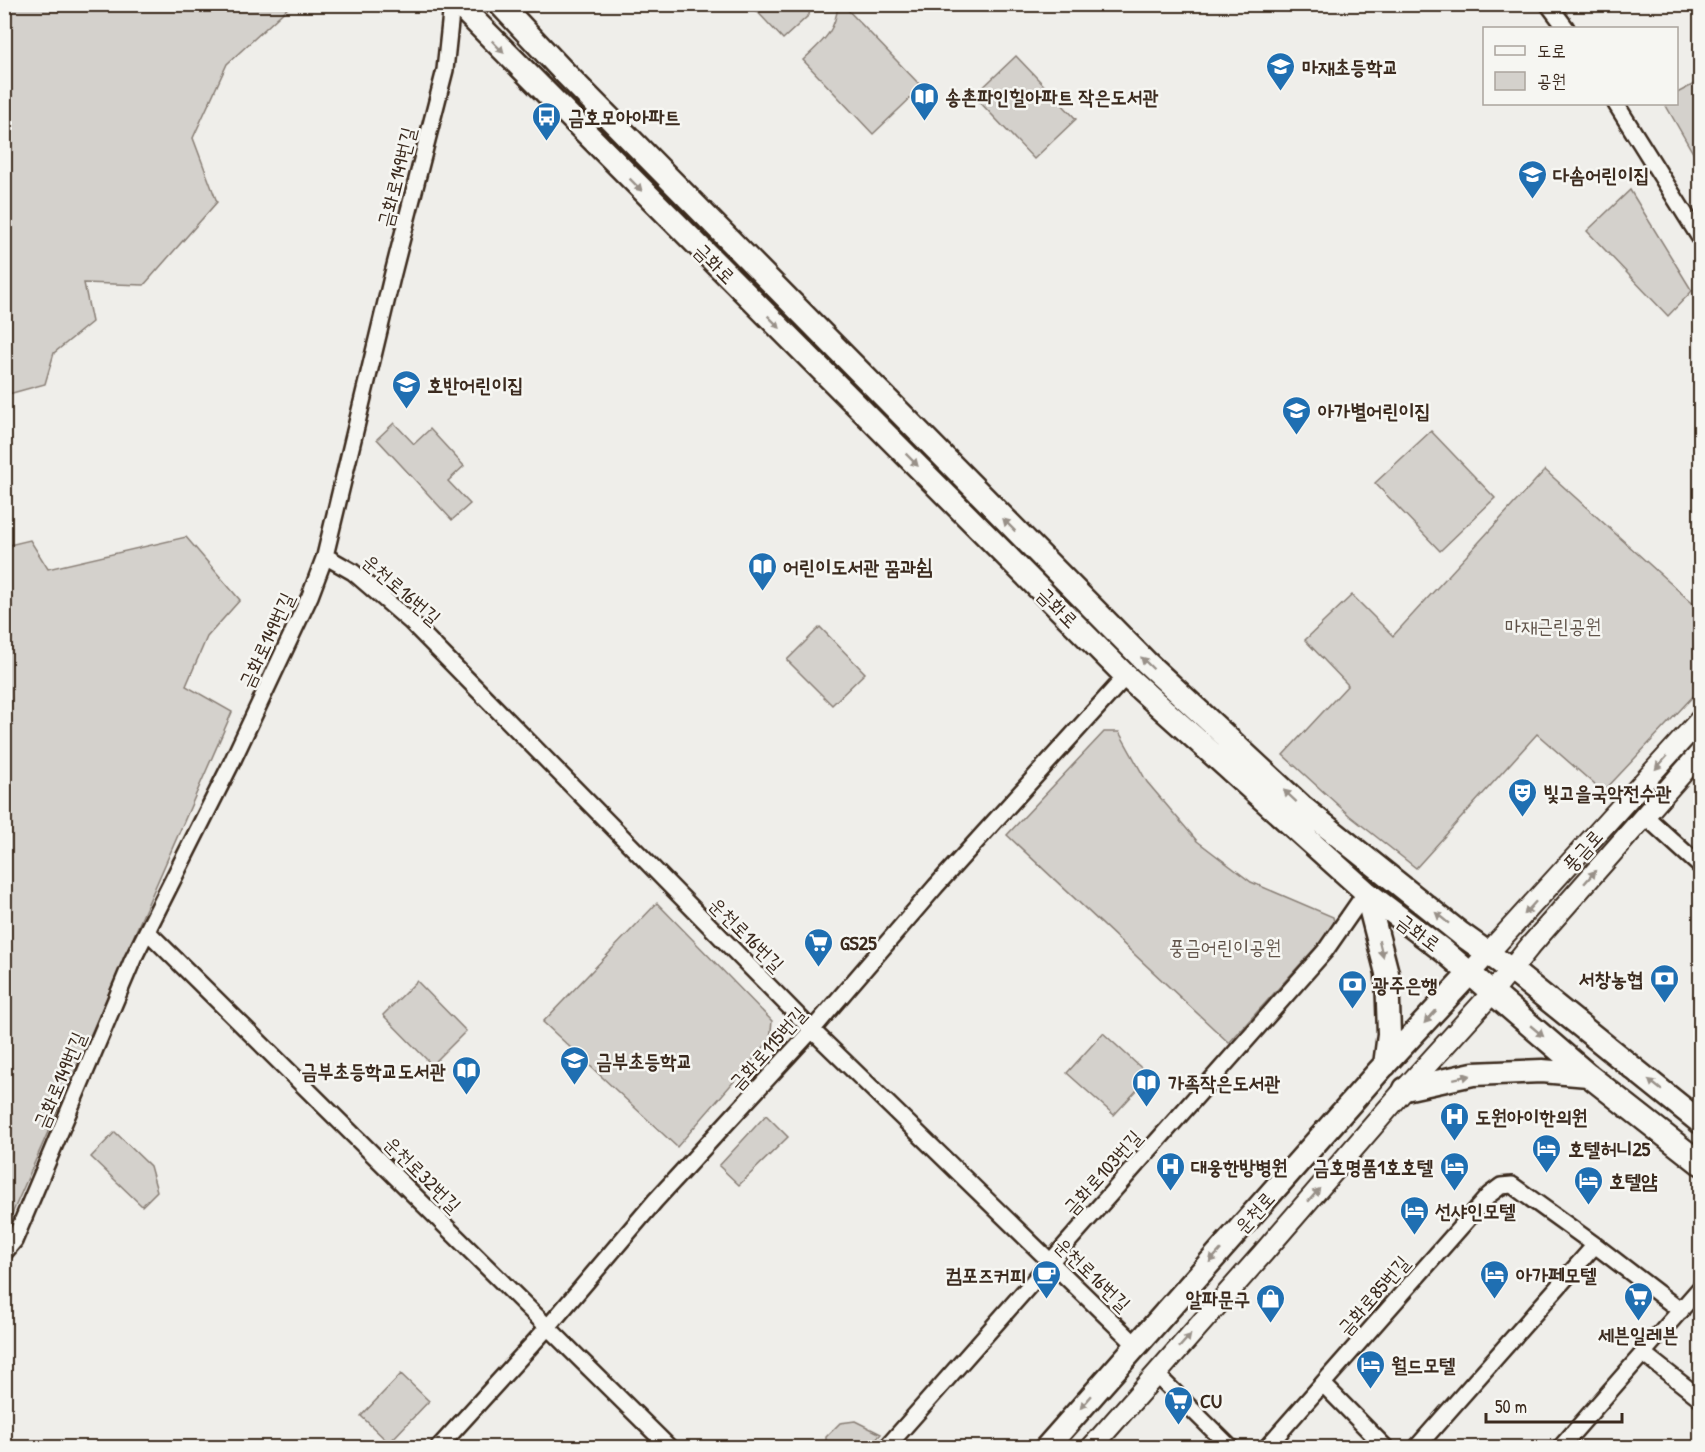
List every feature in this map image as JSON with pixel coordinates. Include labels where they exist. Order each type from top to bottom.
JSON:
[{"type":"main road","name":"금화로","points":[[458,4],[1126,676],[1366,892],[1445,952],[1588,1075],[1701,1163]]},
{"type":"main road","name":"금화로","points":[[500,4],[628,138],[1147,663],[1301,806],[1701,1122]]},
{"type":"main road","points":[[1366,892],[1387,973],[1389,1034],[1385,1065]]},
{"type":"main road","name":"운천로","points":[[1046,1448],[1385,1065],[1469,974]]},
{"type":"main road","points":[[1405,1089],[1473,1074],[1542,1071],[1588,1075]]},
{"type":"street","name":"금화로149번길","points":[[4,1253],[14,1241],[128,970],[231,764],[310,596],[325,556],[445,70],[452,4]]},
{"type":"street","points":[[1548,4],[1565,27]]},
{"type":"street","points":[[1617,105],[1701,238]]},
{"type":"street","name":"운천로16번길","points":[[325,556],[353,572],[411,622],[812,1030],[1136,1345]]},
{"type":"street","name":"금화로115번길","points":[[438,1448],[548,1327],[655,1201],[812,1030],[936,886],[1126,676]]},
{"type":"street","name":"풍금로","points":[[1489,953],[1701,720]]},
{"type":"street","name":"풍금로","points":[[1510,969],[1701,753]]},
{"type":"street","points":[[1645,816],[1701,866]]},
{"type":"street","name":"금화로103번길","points":[[886,1448],[1318,960],[1366,892]]},
{"type":"street","name":"운천로32번길","points":[[147,931],[670,1448]]},
{"type":"street","name":"운천로","points":[[1469,974],[1489,953]]},
{"type":"street","name":"운천로","points":[[1091,1448],[1492,993],[1510,969]]},
{"type":"street","name":"금화로85번길","points":[[1266,1448],[1489,1195],[1501,1186],[1512,1185],[1681,1311]]},
{"type":"street","points":[[1416,1448],[1595,1245]]},
{"type":"street","points":[[1560,1448],[1701,1288]]},
{"type":"street","points":[[1644,1354],[1701,1398]]},
{"type":"street","points":[[1156,1374],[1231,1448]]},
{"type":"street","points":[[1323,1384],[1386,1448]]},
{"type":"green space","points":[[5,4],[291,5],[227,64],[193,138],[217,202],[144,285],[84,283],[92,322],[54,353],[45,384],[5,395]]},
{"type":"green space","points":[[751,5],[811,5],[809,15],[783,39]]},
{"type":"green space","points":[[838,5],[843,5],[922,87],[873,134],[803,60],[831,30]]},
{"type":"green space","points":[[1016,56],[1076,119],[1034,159],[974,96]]},
{"type":"green space","points":[[1700,81],[1700,165],[1666,105],[1678,105],[1678,92]]},
{"type":"green space","points":[[1630,190],[1692,291],[1668,316],[1587,231]]},
{"type":"green space","points":[[394,423],[414,444],[430,429],[464,466],[448,481],[470,504],[452,520],[377,439]]},
{"type":"green space","points":[[1431,431],[1495,498],[1440,551],[1375,483]]},
{"type":"green space","name":"마재근린공원","points":[[1545,470],[1700,610],[1700,689],[1603,792],[1537,734],[1416,868],[1350,816],[1283,755],[1348,685],[1305,640],[1352,595],[1393,636]]},
{"type":"green space","points":[[186,537],[240,600],[207,637],[186,686],[232,712],[5,1230],[5,546],[30,540],[48,569]]},
{"type":"green space","points":[[820,627],[865,673],[832,705],[787,660]]},
{"type":"green space","name":"풍금어린이공원","points":[[1104,732],[1119,732],[1147,782],[1197,841],[1251,882],[1333,917],[1335,926],[1229,1043],[1007,835]]},
{"type":"green space","points":[[657,903],[772,1021],[770,1040],[677,1147],[543,1022]]},
{"type":"green space","points":[[417,981],[466,1031],[432,1065],[383,1015]]},
{"type":"green space","points":[[1103,1033],[1150,1076],[1114,1115],[1067,1073]]},
{"type":"green space","points":[[766,1115],[788,1137],[739,1185],[719,1166]]},
{"type":"green space","points":[[115,1132],[150,1166],[157,1191],[142,1206],[91,1157]]},
{"type":"green space","points":[[401,1374],[429,1401],[389,1443],[361,1416]]},
{"type":"green space","points":[[855,1421],[881,1434],[869,1447],[826,1447],[826,1437],[840,1423]]},
{"type":"place","name":"마재초등학교","points":[[1281,92]]},
{"type":"place","name":"송촌파인힐아파트 작은도서관","points":[[924,122]]},
{"type":"place","name":"금호모아아파트","points":[[547,142]]},
{"type":"place","name":"다솜어린이집","points":[[1532,200]]},
{"type":"place","name":"호반어린이집","points":[[406,410]]},
{"type":"place","name":"아가별어린이집","points":[[1297,436]]},
{"type":"place","name":"어린이도서관 꿈과쉼","points":[[762,592]]},
{"type":"place","name":"빛고을국악전수관","points":[[1522,818]]},
{"type":"place","name":"GS25","points":[[819,968]]},
{"type":"place","name":"서창농협","points":[[1664,1004]]},
{"type":"place","name":"광주은행","points":[[1352,1010]]},
{"type":"place","name":"금부초등학교","points":[[575,1086]]},
{"type":"place","name":"금부초등학교도서관","points":[[467,1096]]},
{"type":"place","name":"가족작은도서관","points":[[1147,1108]]},
{"type":"place","name":"도원아이한의원","points":[[1454,1142]]},
{"type":"place","name":"호텔허니25","points":[[1547,1174]]},
{"type":"place","name":"대웅한방병원","points":[[1170,1192]]},
{"type":"place","name":"금호명품1호호텔","points":[[1454,1192]]},
{"type":"place","name":"호텔얌","points":[[1588,1206]]},
{"type":"place","name":"선샤인모텔","points":[[1414,1236]]},
{"type":"place","name":"컴포즈커피","points":[[1047,1300]]},
{"type":"place","name":"아가페모텔","points":[[1495,1300]]},
{"type":"place","name":"세븐일레븐","points":[[1638,1322]]},
{"type":"place","name":"알파문구","points":[[1271,1324]]},
{"type":"place","name":"월드모텔","points":[[1370,1390]]},
{"type":"place","name":"CU","points":[[1179,1426]]}]
